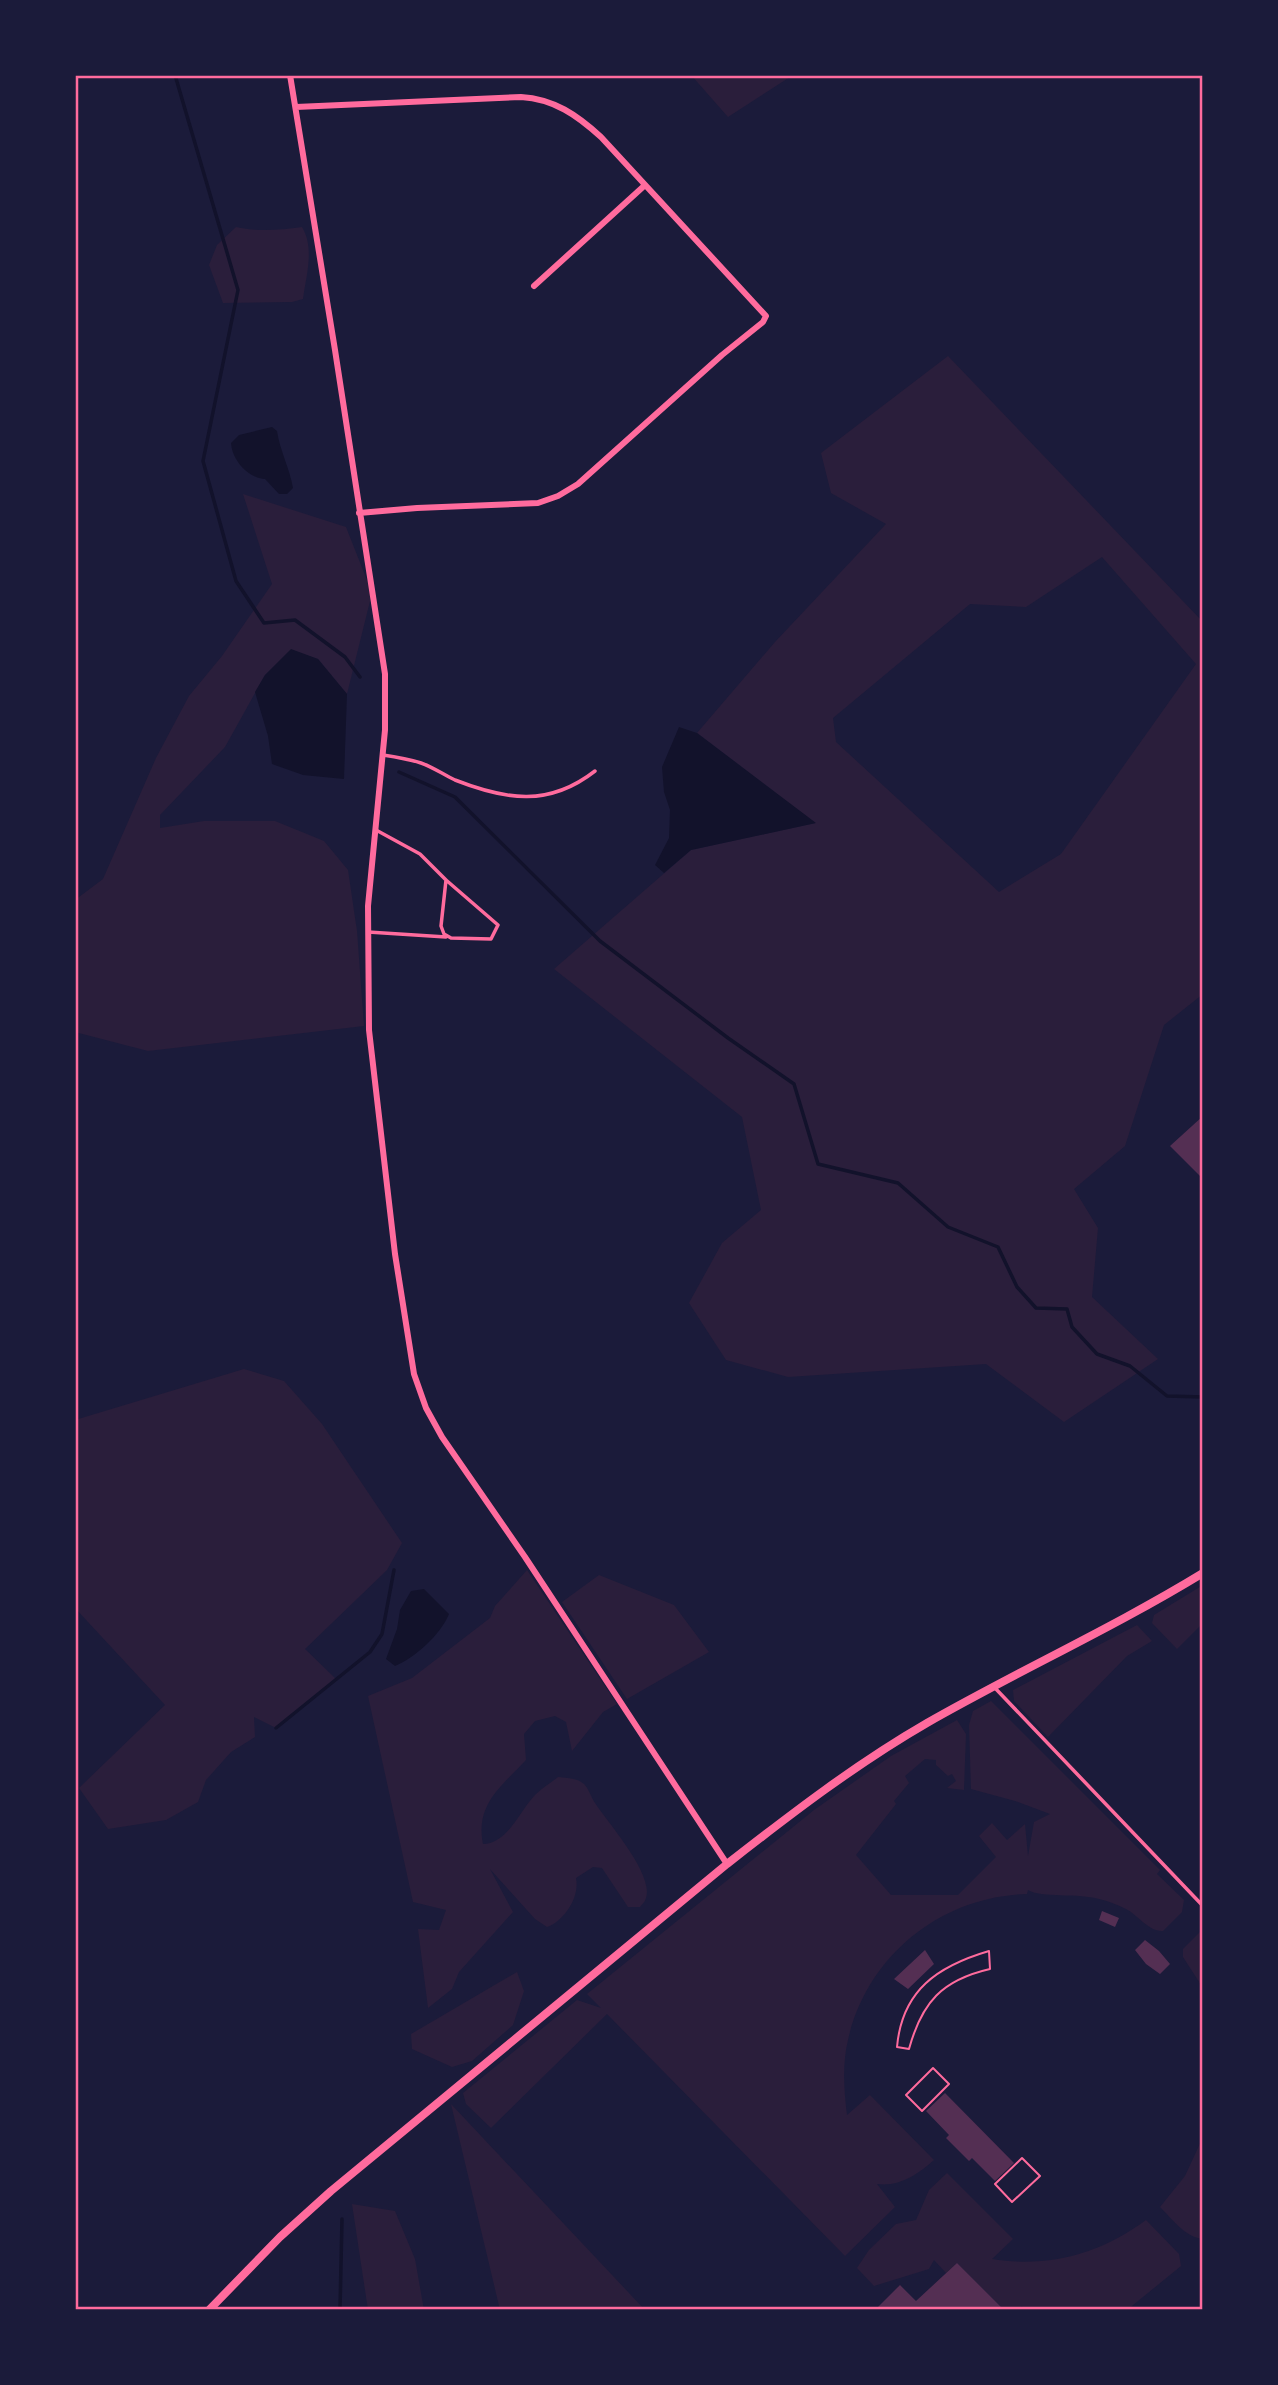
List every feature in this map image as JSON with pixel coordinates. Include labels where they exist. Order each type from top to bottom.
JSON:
[{"type":"street","points":[[290,75],[385,674],[383,755],[368,906],[369,1030],[395,1254],[414,1374],[426,1408],[442,1437],[532,1566],[727,1864]]},
{"type":"street","points":[[296,107],[533,97],[558,105],[582,120],[601,137],[766,316],[763,322],[568,491],[547,501],[526,505],[417,508],[359,513]]},
{"type":"street","points":[[534,286],[644,186]]},
{"type":"street","points":[[209,2310],[280,2237],[331,2191],[727,1864],[793,1813],[866,1761],[924,1725],[993,1686],[1153,1604],[1203,1573]]},
{"type":"lane","points":[[383,755],[421,763],[488,791],[527,797],[565,790],[595,771]]},
{"type":"lane","points":[[368,932],[491,939],[498,925],[420,854],[374,829]]},
{"type":"lane","points":[[446,880],[441,926],[447,937]]},
{"type":"lane","points":[[993,1686],[1203,1906]]},
{"type":"path","points":[[989,1951],[990,1969],[962,1977],[949,1984],[924,2009],[909,2049],[897,2047],[898,2031],[904,2016],[925,1983],[954,1964],[989,1951]]},
{"type":"path","points":[[933,2068],[949,2084],[922,2111],[906,2095],[933,2068]]},
{"type":"path","points":[[1022,2158],[1040,2176],[1012,2202],[995,2184],[1022,2158]]},
{"type":"shaded area","points":[[691,75],[793,75],[728,117]]},
{"type":"shaded area","points":[[236,227],[269,230],[302,227],[309,253],[303,299],[292,302],[223,303],[209,265],[217,245]]},
{"type":"shaded area","points":[[948,356],[1203,622],[1203,994],[1164,1025],[1125,1146],[1074,1189],[1098,1228],[1092,1297],[1158,1359],[1064,1422],[986,1364],[788,1377],[726,1360],[689,1303],[722,1243],[761,1210],[742,1117],[554,969],[691,850],[815,823],[697,733],[775,642],[886,524],[831,493],[821,453]],"holes":[[[1102,557],[1196,664],[1061,854],[999,892],[836,742],[833,718],[970,604],[1026,607]]]},
{"type":"shaded area","points":[[272,427],[277,431],[292,481],[293,488],[287,494],[279,494],[265,479],[247,472],[234,456],[232,449],[231,443],[239,435]]},
{"type":"shaded area","points":[[243,494],[346,527],[372,593],[347,694],[318,659],[291,650],[265,675],[225,747],[160,815],[160,828],[204,821],[275,821],[324,841],[348,870],[357,931],[364,1026],[148,1051],[75,1032],[75,900],[103,879],[156,758],[189,696],[222,656],[272,584]]},
{"type":"shaded area","points":[[291,649],[318,659],[347,694],[344,779],[303,775],[272,764],[268,736],[255,692],[265,675]]},
{"type":"shaded area","points":[[679,727],[697,733],[816,823],[691,850],[664,873],[655,865],[669,838],[670,810],[664,792],[662,767]]},
{"type":"shaded area","points":[[244,1369],[284,1381],[322,1424],[402,1543],[387,1570],[305,1649],[336,1679],[276,1728],[254,1717],[255,1737],[231,1752],[206,1780],[198,1802],[166,1820],[108,1829],[79,1788],[165,1705],[75,1608],[75,1420]]},
{"type":"shaded area","points":[[527,1570],[617,1704],[603,1712],[572,1751],[566,1722],[555,1716],[535,1721],[524,1734],[526,1760],[500,1787],[487,1807],[483,1818],[483,1844],[506,1833],[535,1795],[558,1777],[575,1779],[586,1786],[637,1863],[647,1888],[646,1898],[640,1907],[628,1907],[602,1868],[593,1867],[576,1878],[576,1893],[565,1914],[547,1927],[535,1919],[490,1869],[513,1912],[459,1972],[452,1989],[428,2008],[418,1929],[439,1930],[446,1910],[413,1902],[368,1696],[412,1678],[490,1618],[495,1606]]},
{"type":"shaded area","points":[[599,1575],[674,1605],[709,1652],[627,1699],[562,1602]]},
{"type":"shaded area","points":[[1203,1585],[1203,1623],[1177,1649],[1152,1623],[1154,1615]]},
{"type":"shaded area","points":[[424,1589],[449,1614],[426,1644],[395,1666],[386,1659],[397,1629],[400,1610],[411,1591]]},
{"type":"shaded area","points":[[1137,1625],[1152,1641],[1127,1656],[1048,1737],[1014,1701],[1013,1690]]},
{"type":"shaded area","points":[[991,1701],[1160,1870],[1157,1874],[1184,1900],[1182,1912],[1163,1931],[1158,1931],[1126,1909],[1106,1901],[1082,1896],[1041,1894],[1028,1890],[1027,1894],[996,1897],[966,1906],[938,1919],[913,1936],[891,1957],[872,1982],[858,2009],[848,2040],[844,2078],[847,2115],[870,2095],[934,2160],[915,2175],[901,2181],[877,2184],[895,2207],[845,2256],[607,2014],[491,2128],[466,2104],[463,2093],[577,2000],[601,2008],[587,1994],[814,1810],[891,1756],[957,1720],[966,1734],[964,1790],[947,1788],[956,1781],[952,1774],[948,1776],[936,1765],[936,1760],[925,1759],[905,1776],[909,1783],[894,1801],[896,1804],[856,1855],[891,1895],[958,1895],[996,1857],[979,1836],[992,1823],[1007,1840],[1025,1824],[1028,1856],[1034,1822],[1050,1814],[971,1789],[969,1725],[973,1711]]},
{"type":"shaded area","points":[[1203,1929],[1203,1988],[1183,1957],[1183,1949]]},
{"type":"shaded area","points":[[517,1972],[524,1991],[513,2025],[472,2061],[452,2067],[412,2049],[411,2034]]},
{"type":"shaded area","points":[[451,2104],[645,2310],[500,2310]]},
{"type":"shaded area","points":[[1203,2137],[1203,2239],[1185,2231],[1160,2207],[1185,2176]]},
{"type":"shaded area","points":[[947,2173],[1013,2239],[992,2259],[1034,2261],[1073,2256],[1111,2242],[1146,2220],[1179,2254],[1181,2266],[1127,2310],[1023,2310],[1022,2306],[1018,2310],[1004,2310],[957,2263],[946,2273],[934,2260],[929,2269],[874,2286],[857,2268],[869,2250],[896,2224],[916,2220],[929,2190]]},
{"type":"shaded area","points":[[352,2204],[395,2211],[415,2259],[424,2310],[368,2310]]},
{"type":"building","points":[[1203,1116],[1203,1179],[1170,1146]]},
{"type":"building","points":[[1102,1911],[1119,1918],[1115,1927],[1099,1920]]},
{"type":"building","points":[[1145,1940],[1170,1964],[1160,1974],[1146,1964],[1135,1950]]},
{"type":"building","points":[[925,1950],[934,1964],[908,1989],[894,1979]]},
{"type":"building","points":[[945,2093],[1014,2163],[995,2181],[972,2158],[969,2161],[946,2138],[949,2135],[926,2111]]},
{"type":"building","points":[[957,2263],[1004,2310],[875,2310],[900,2285],[916,2301]]},
{"type":"waterway","points":[[175,75],[238,290],[203,461],[236,581],[264,623],[295,620],[345,657],[360,677]]},
{"type":"waterway","points":[[399,772],[455,797],[600,941],[728,1038],[794,1084],[818,1164],[898,1183],[948,1227],[998,1247],[1017,1287],[1036,1308],[1067,1309],[1072,1327],[1097,1354],[1130,1366],[1167,1396],[1203,1397]]},
{"type":"waterway","points":[[276,1728],[370,1652],[382,1634],[394,1570]]},
{"type":"waterway","points":[[340,2310],[342,2219]]}]
